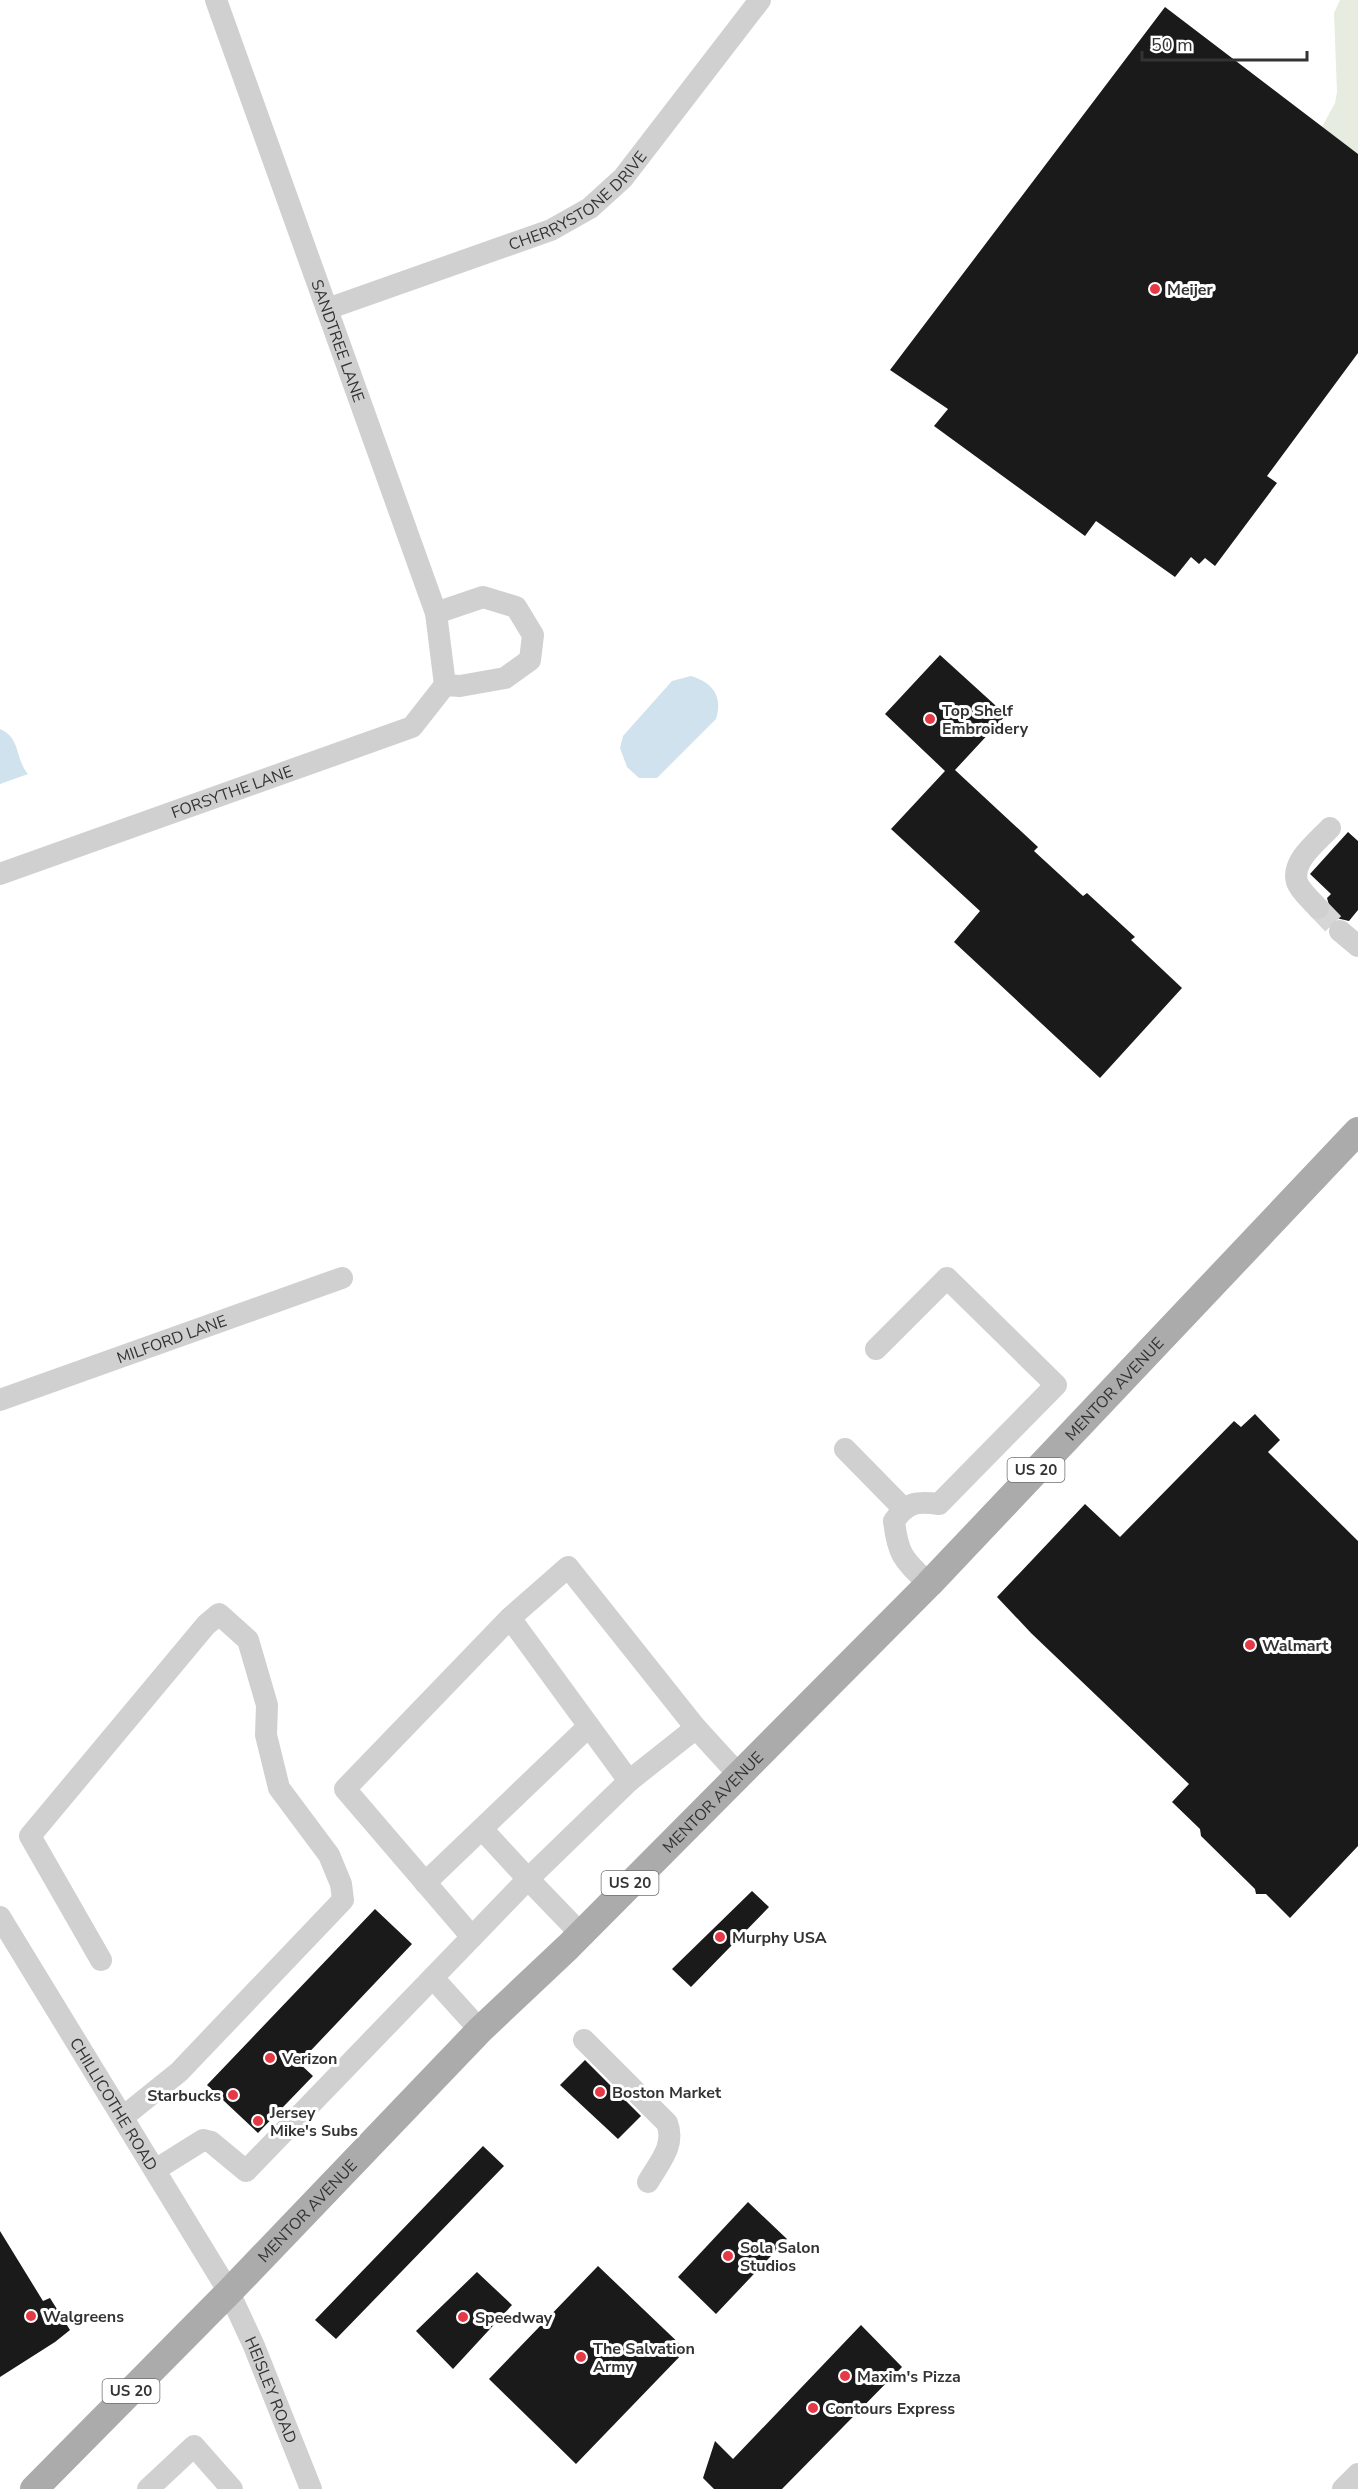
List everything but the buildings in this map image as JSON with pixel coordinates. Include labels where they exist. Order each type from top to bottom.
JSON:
[{"type":"main road","name":"MENTOR AVENUE","points":[[34,2489],[229,2292],[480,2030],[581,1934],[929,1584],[1358,1131]]},
{"type":"street","name":"SANDTREE LANE","points":[[216,0],[436,613],[445,685]]},
{"type":"street","name":"CHERRYSTONE DRIVE","points":[[327,309],[551,230],[590,208],[623,178],[760,0]]},
{"type":"street","points":[[436,613],[483,597],[516,607],[533,635],[530,660],[505,678],[460,686],[445,685]]},
{"type":"street","name":"FORSYTHE LANE","points":[[0,874],[412,727],[445,685]]},
{"type":"street","points":[[1318,908],[1297,884],[1296,873],[1302,858],[1330,828]]},
{"type":"street","points":[[1340,931],[1358,946]]},
{"type":"street","name":"MILFORD LANE","points":[[0,1400],[342,1278]]},
{"type":"street","points":[[876,1349],[947,1278],[1056,1385],[939,1504],[916,1503],[903,1508],[894,1521],[897,1546],[905,1561],[929,1584]]},
{"type":"street","points":[[845,1449],[903,1508]]},
{"type":"street","points":[[472,1937],[345,1789],[510,1618],[568,1567],[696,1728],[738,1774]]},
{"type":"street","points":[[101,1960],[30,1836],[206,1625],[219,1614],[248,1640],[267,1705],[266,1735],[279,1788],[329,1855],[341,1884],[343,1900],[179,2072],[123,2117]]},
{"type":"street","points":[[510,1618],[629,1781]]},
{"type":"street","points":[[425,1883],[589,1726]]},
{"type":"street","points":[[155,2170],[203,2140],[211,2142],[246,2171],[528,1879],[629,1781],[696,1728]]},
{"type":"street","points":[[482,1829],[581,1934]]},
{"type":"street","name":"CHILLICOTHE ROAD","points":[[0,1917],[229,2292]]},
{"type":"street","points":[[433,1978],[480,2030]]},
{"type":"street","points":[[584,2040],[667,2123],[670,2132],[665,2156],[648,2182]]},
{"type":"street","name":"HEISLEY ROAD","points":[[229,2292],[254,2346],[311,2489]]},
{"type":"street","points":[[148,2489],[194,2446],[232,2489]]},
{"type":"street","points":[[1343,2489],[1358,2474]]},
{"type":"shaded area","points":[[1340,0],[1358,0],[1358,154],[1322,127],[1335,103],[1337,92],[1334,13]]},
{"type":"water","points":[[691,676],[705,682],[717,697],[716,719],[657,778],[639,778],[627,767],[620,748],[623,736],[672,681]]},
{"type":"water","points":[[0,729],[7,733],[15,743],[21,762],[28,774],[0,784]]},
{"type":"tunnel","points":[[1318,908],[1340,931]]},
{"type":"place","name":"Meijer","points":[[1155,289]]},
{"type":"place","name":"Top Shelf Embroidery","points":[[930,719]]},
{"type":"place","name":"Walmart","points":[[1250,1645]]},
{"type":"place","name":"Murphy USA","points":[[720,1937]]},
{"type":"place","name":"Verizon","points":[[270,2058]]},
{"type":"place","name":"Boston Market","points":[[600,2092]]},
{"type":"place","name":"Starbucks","points":[[233,2095]]},
{"type":"place","name":"Jersey Mike's Subs","points":[[258,2121]]},
{"type":"place","name":"Sola Salon Studios","points":[[728,2256]]},
{"type":"place","name":"Walgreens","points":[[31,2316]]},
{"type":"place","name":"Speedway","points":[[463,2317]]},
{"type":"place","name":"The Salvation Army","points":[[581,2357]]},
{"type":"place","name":"Maxim's Pizza","points":[[845,2376]]},
{"type":"place","name":"Contours Express","points":[[813,2408]]}]
